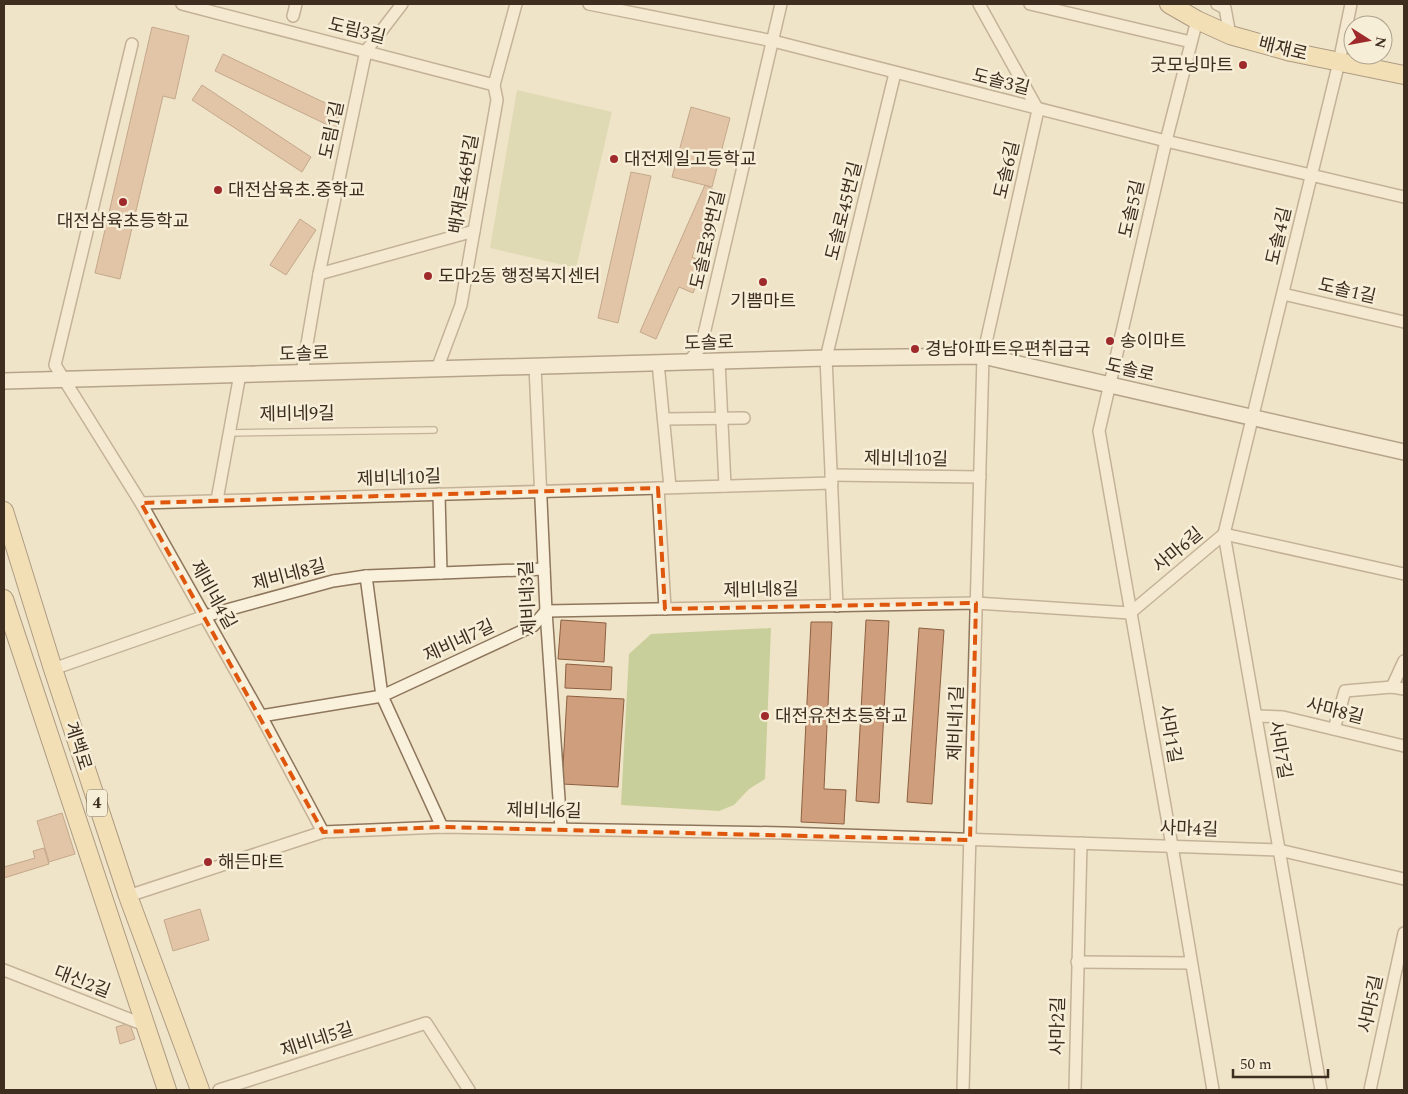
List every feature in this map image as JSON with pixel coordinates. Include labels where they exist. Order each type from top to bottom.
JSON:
[{"type":"main road","name":"배재로","points":[[1169,4],[1197,20],[1230,35],[1292,52],[1404,75]]},
{"type":"main road","name":"계백로","points":[[4,511],[53,669],[128,896],[200,1090]]},
{"type":"main road","name":"계백로","points":[[4,599],[168,1090]]},
{"type":"street","name":"도림3길","points":[[182,4],[494,86]]},
{"type":"street","points":[[293,16],[296,4]]},
{"type":"street","name":"도림1길","points":[[302,373],[319,274],[366,51],[402,4]]},
{"type":"street","name":"배재로46번길","points":[[437,369],[461,305],[497,100],[494,86],[516,4]]},
{"type":"street","name":"도솔3길","points":[[588,4],[773,42],[1038,110],[1404,197]]},
{"type":"street","name":"도솔로39번길","points":[[688,362],[701,347],[781,4]]},
{"type":"street","points":[[979,4],[1038,110]]},
{"type":"street","points":[[1030,4],[1190,42]]},
{"type":"street","points":[[1217,4],[1225,8],[1230,35]]},
{"type":"street","name":"도솔4길","points":[[1253,418],[1339,62],[1351,4]]},
{"type":"street","name":"도솔5길","points":[[1109,385],[1166,141],[1197,20]]},
{"type":"street","name":"제비네4길","points":[[132,44],[55,365],[66,379],[141,502],[261,716],[323,832]]},
{"type":"street","name":"도솔로45번길","points":[[826,358],[895,73]]},
{"type":"street","name":"도솔6길","points":[[983,356],[1038,110]]},
{"type":"street","points":[[319,274],[474,231]]},
{"type":"street","name":"도솔1길","points":[[1283,294],[1404,322]]},
{"type":"street","name":"도솔로","points":[[4,381],[826,358],[983,356],[1404,452]]},
{"type":"street","name":"제비네1길","points":[[964,1090],[983,356]]},
{"type":"street","points":[[826,358],[837,606]]},
{"type":"street","points":[[718,361],[725,486]]},
{"type":"street","points":[[658,363],[670,488]]},
{"type":"street","name":"제비네3길","points":[[535,366],[546,612],[560,828]]},
{"type":"street","points":[[217,500],[240,374]]},
{"type":"street","name":"사마1길","points":[[1109,385],[1099,431],[1213,1090]]},
{"type":"street","points":[[664,419],[744,418]]},
{"type":"street","name":"사마7길","points":[[1253,418],[1224,534],[1321,1090]]},
{"type":"street","name":"제비네10길","points":[[141,502],[670,488],[831,479],[980,477]]},
{"type":"street","points":[[658,488],[665,609]]},
{"type":"street","points":[[438,494],[441,573]]},
{"type":"street","name":"사마6길","points":[[1130,613],[1224,534],[1404,574]]},
{"type":"street","name":"제비네8길","points":[[53,669],[205,616],[333,581],[366,576],[544,569]]},
{"type":"street","points":[[366,576],[382,696],[442,827]]},
{"type":"street","points":[[976,603],[1130,613]]},
{"type":"street","name":"제비네8길","points":[[546,612],[976,603]]},
{"type":"street","name":"제비네7길","points":[[261,716],[382,696],[533,626],[546,612]]},
{"type":"street","points":[[1392,687],[1404,661]]},
{"type":"street","points":[[1334,729],[1345,691],[1392,687],[1404,689]]},
{"type":"street","name":"사마8길","points":[[1256,716],[1283,716],[1404,746]]},
{"type":"street","name":"제비네6길","points":[[128,896],[323,832],[442,827],[560,828],[784,833],[970,840]]},
{"type":"street","name":"사마4길","points":[[970,840],[1279,850],[1404,879]]},
{"type":"street","name":"사마2길","points":[[1075,1090],[1081,843]]},
{"type":"street","name":"사마5길","points":[[1370,1090],[1402,956],[1404,933]]},
{"type":"street","points":[[1077,962],[1191,963]]},
{"type":"street","name":"대신2길","points":[[4,970],[147,1026]]},
{"type":"street","name":"제비네5길","points":[[219,1090],[426,1023],[470,1090]]},
{"type":"lane","name":"제비네9길","points":[[228,433],[434,430]]},
{"type":"highlighted area","points":[[658,488],[665,609],[976,603],[970,840],[442,827],[323,832],[141,503]]},
{"type":"green space","points":[[517,90],[612,112],[576,268],[490,248]]},
{"type":"green space","points":[[771,628],[765,779],[749,789],[734,805],[719,811],[621,805],[629,654],[651,634]]},
{"type":"building","points":[[152,27],[189,36],[175,99],[163,96],[120,279],[95,273]]},
{"type":"building","points":[[223,54],[344,112],[336,129],[215,71]]},
{"type":"building","points":[[202,85],[311,157],[302,172],[192,100]]},
{"type":"building","points":[[691,107],[730,118],[712,187],[672,177]]},
{"type":"building","points":[[631,172],[651,176],[618,323],[598,318]]},
{"type":"building","points":[[705,185],[720,193],[692,257],[706,263],[693,293],[679,287],[656,339],[640,332]]},
{"type":"building","points":[[300,219],[316,230],[286,275],[270,265]]},
{"type":"building","points":[[561,620],[606,623],[604,662],[558,659]]},
{"type":"building","points":[[866,620],[889,621],[879,803],[856,801]]},
{"type":"building","points":[[811,622],[832,622],[824,789],[846,790],[844,824],[801,822]]},
{"type":"building","points":[[919,628],[944,630],[932,804],[907,802]]},
{"type":"building","points":[[566,664],[612,667],[611,690],[565,688]]},
{"type":"building","points":[[567,696],[624,699],[618,787],[562,784]]},
{"type":"building","points":[[62,813],[75,854],[49,862],[37,821]]},
{"type":"building","points":[[44,848],[49,864],[4,878],[4,867],[35,858],[33,851]]},
{"type":"building","points":[[200,909],[209,940],[173,951],[164,920]]},
{"type":"building","points":[[127,1024],[131,1027],[135,1039],[120,1044],[116,1027]]},
{"type":"place","name":"굿모닝마트","points":[[1243,65]]},
{"type":"place","name":"대전제일고등학교","points":[[614,159]]},
{"type":"place","name":"대전삼육초.중학교","points":[[218,190]]},
{"type":"place","name":"대전삼육초등학교","points":[[123,202]]},
{"type":"place","name":"도마2동 행정복지센터","points":[[428,276]]},
{"type":"place","name":"기쁨마트","points":[[763,282]]},
{"type":"place","name":"송이마트","points":[[1110,341]]},
{"type":"place","name":"경남아파트우편취급국","points":[[915,349]]},
{"type":"place","name":"대전유천초등학교","points":[[765,716]]},
{"type":"place","name":"해든마트","points":[[208,862]]}]
